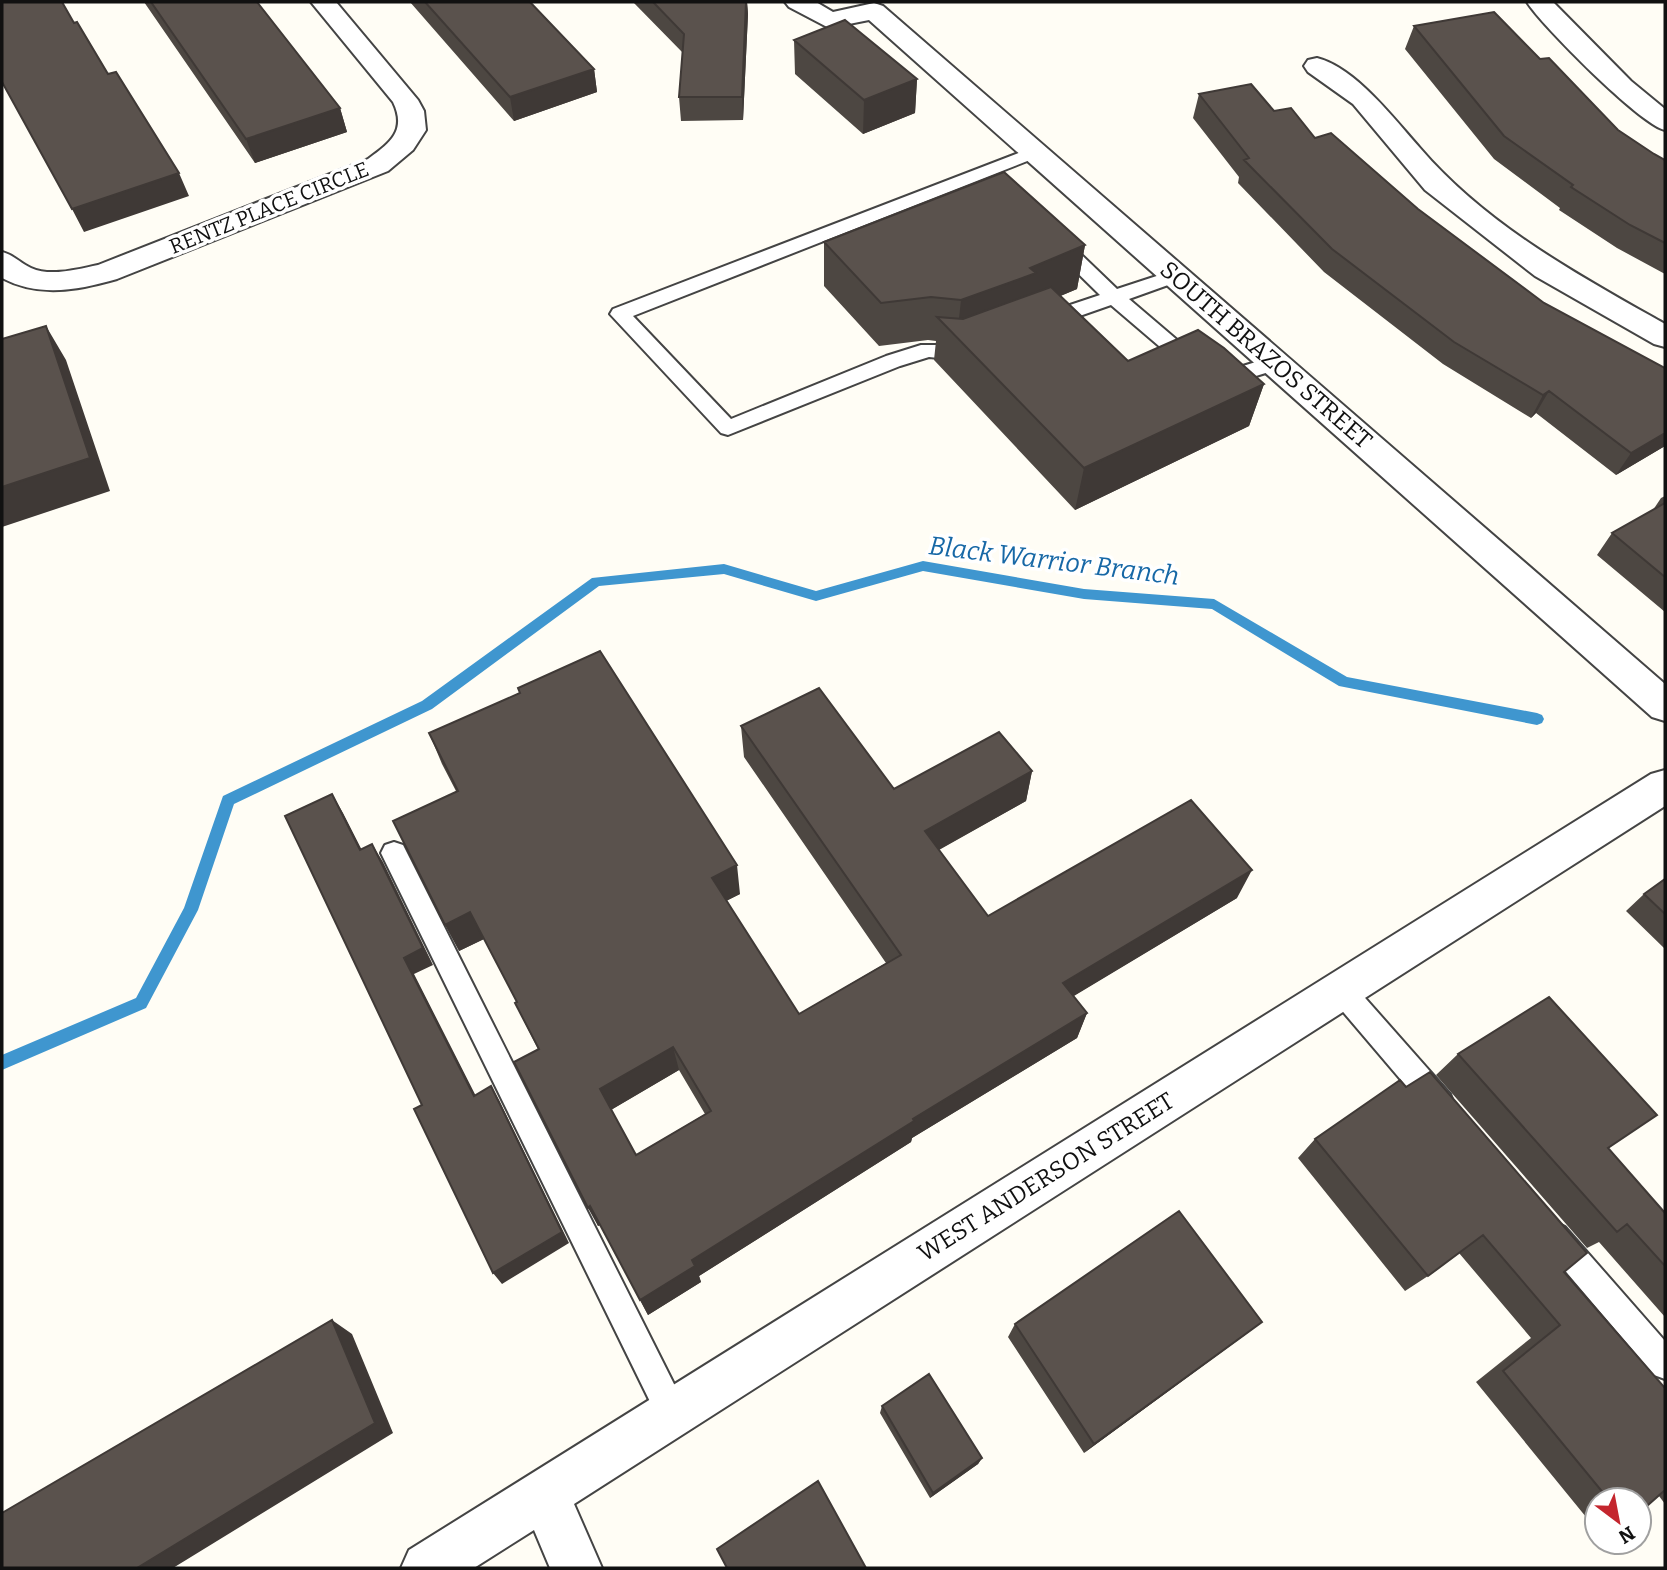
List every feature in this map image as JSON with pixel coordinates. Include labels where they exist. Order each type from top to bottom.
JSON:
[{"type":"street","name":"RENTZ PLACE CIRCLE","points":[[2,262],[9,271],[51,282],[107,272],[378,165],[393,154],[414,129],[414,114],[323,2]]},
{"type":"street","points":[[798,2],[829,20],[875,6]]},
{"type":"street","points":[[1539,2],[1622,87],[1665,122]]},
{"type":"street","name":"SOUTH BRAZOS STREET","points":[[875,6],[1034,152],[1665,706]]},
{"type":"street","points":[[1317,66],[1362,99],[1435,184],[1545,269],[1665,337]]},
{"type":"street","name":"WEST ANDERSON STREET","points":[[427,1568],[1665,786]]},
{"type":"street","points":[[544,1493],[576,1568]]},
{"type":"lane","points":[[984,343],[958,353],[928,350],[892,361],[728,428],[620,314],[1034,152]]},
{"type":"lane","points":[[983,172],[1003,191]]},
{"type":"lane","points":[[1043,229],[1112,295],[1214,382],[1275,363]]},
{"type":"lane","points":[[1022,329],[1112,295],[1175,276]]},
{"type":"lane","points":[[394,853],[672,1413]]},
{"type":"lane","points":[[1342,990],[1458,1125]]},
{"type":"lane","points":[[1539,1219],[1665,1364]]},
{"type":"building","points":[[2,2],[62,2],[108,74],[116,72],[179,173],[72,209],[2,82]]},
{"type":"building","points":[[151,2],[257,2],[340,108],[246,139]]},
{"type":"building","points":[[425,2],[530,2],[594,69],[510,97]]},
{"type":"building","points":[[653,2],[746,2],[742,97],[679,97],[684,34]]},
{"type":"building","points":[[1494,12],[1540,59],[1549,58],[1618,130],[1665,160],[1665,243],[1630,225],[1571,187],[1573,185],[1504,136],[1414,26]]},
{"type":"building","points":[[845,20],[917,79],[864,100],[794,40]]},
{"type":"building","points":[[1251,84],[1274,111],[1291,108],[1315,138],[1331,133],[1418,209],[1544,303],[1665,368],[1665,433],[1631,453],[1549,391],[1543,395],[1454,342],[1332,249],[1244,160],[1249,158],[1199,94]]},
{"type":"building","points":[[1004,172],[1085,245],[1030,268],[1036,273],[961,300],[931,297],[881,303],[824,242]]},
{"type":"building","points":[[1051,287],[1128,361],[1198,330],[1224,348],[1264,384],[1084,468],[937,317],[963,319]]},
{"type":"building","points":[[46,326],[90,458],[2,487],[2,339]]},
{"type":"building","points":[[1665,503],[1665,577],[1612,533]]},
{"type":"building","points":[[600,651],[737,865],[712,878],[799,1014],[901,955],[741,726],[819,688],[894,789],[999,732],[1032,771],[925,831],[988,916],[1191,800],[1252,870],[1063,983],[1087,1013],[913,1119],[914,1121],[692,1260],[695,1266],[640,1300],[590,1206],[588,1208],[514,1062],[539,1049],[515,1003],[517,1002],[470,912],[445,925],[393,821],[458,791],[429,733],[520,693],[518,688]],"holes":[[[673,1047],[711,1111],[636,1155],[600,1089]]]},
{"type":"building","points":[[332,794],[360,850],[372,844],[423,948],[404,958],[474,1096],[491,1086],[562,1232],[493,1273],[414,1109],[422,1105],[285,816]]},
{"type":"building","points":[[1665,879],[1665,914],[1644,894]]},
{"type":"building","points":[[1549,997],[1657,1115],[1608,1148],[1665,1213],[1665,1266],[1627,1224],[1617,1232],[1458,1054]]},
{"type":"building","points":[[1430,1072],[1587,1253],[1564,1272],[1665,1388],[1665,1490],[1653,1501],[1653,1486],[1597,1486],[1503,1371],[1560,1325],[1483,1235],[1428,1276],[1315,1139],[1400,1080],[1406,1087]]},
{"type":"building","points":[[1179,1211],[1262,1322],[1094,1444],[1015,1324]]},
{"type":"building","points":[[332,1320],[375,1423],[137,1568],[2,1568],[2,1513]]},
{"type":"building","points":[[929,1374],[982,1458],[933,1493],[882,1406]]},
{"type":"building","points":[[818,1481],[866,1568],[727,1568],[717,1549]]},
{"type":"waterway","name":"Black Warrior Branch","points":[[2,1063],[141,1003],[191,910],[228,800],[427,705],[596,581],[724,569],[816,596],[923,566],[1084,594],[1214,604],[1344,682],[1537,719]]}]
